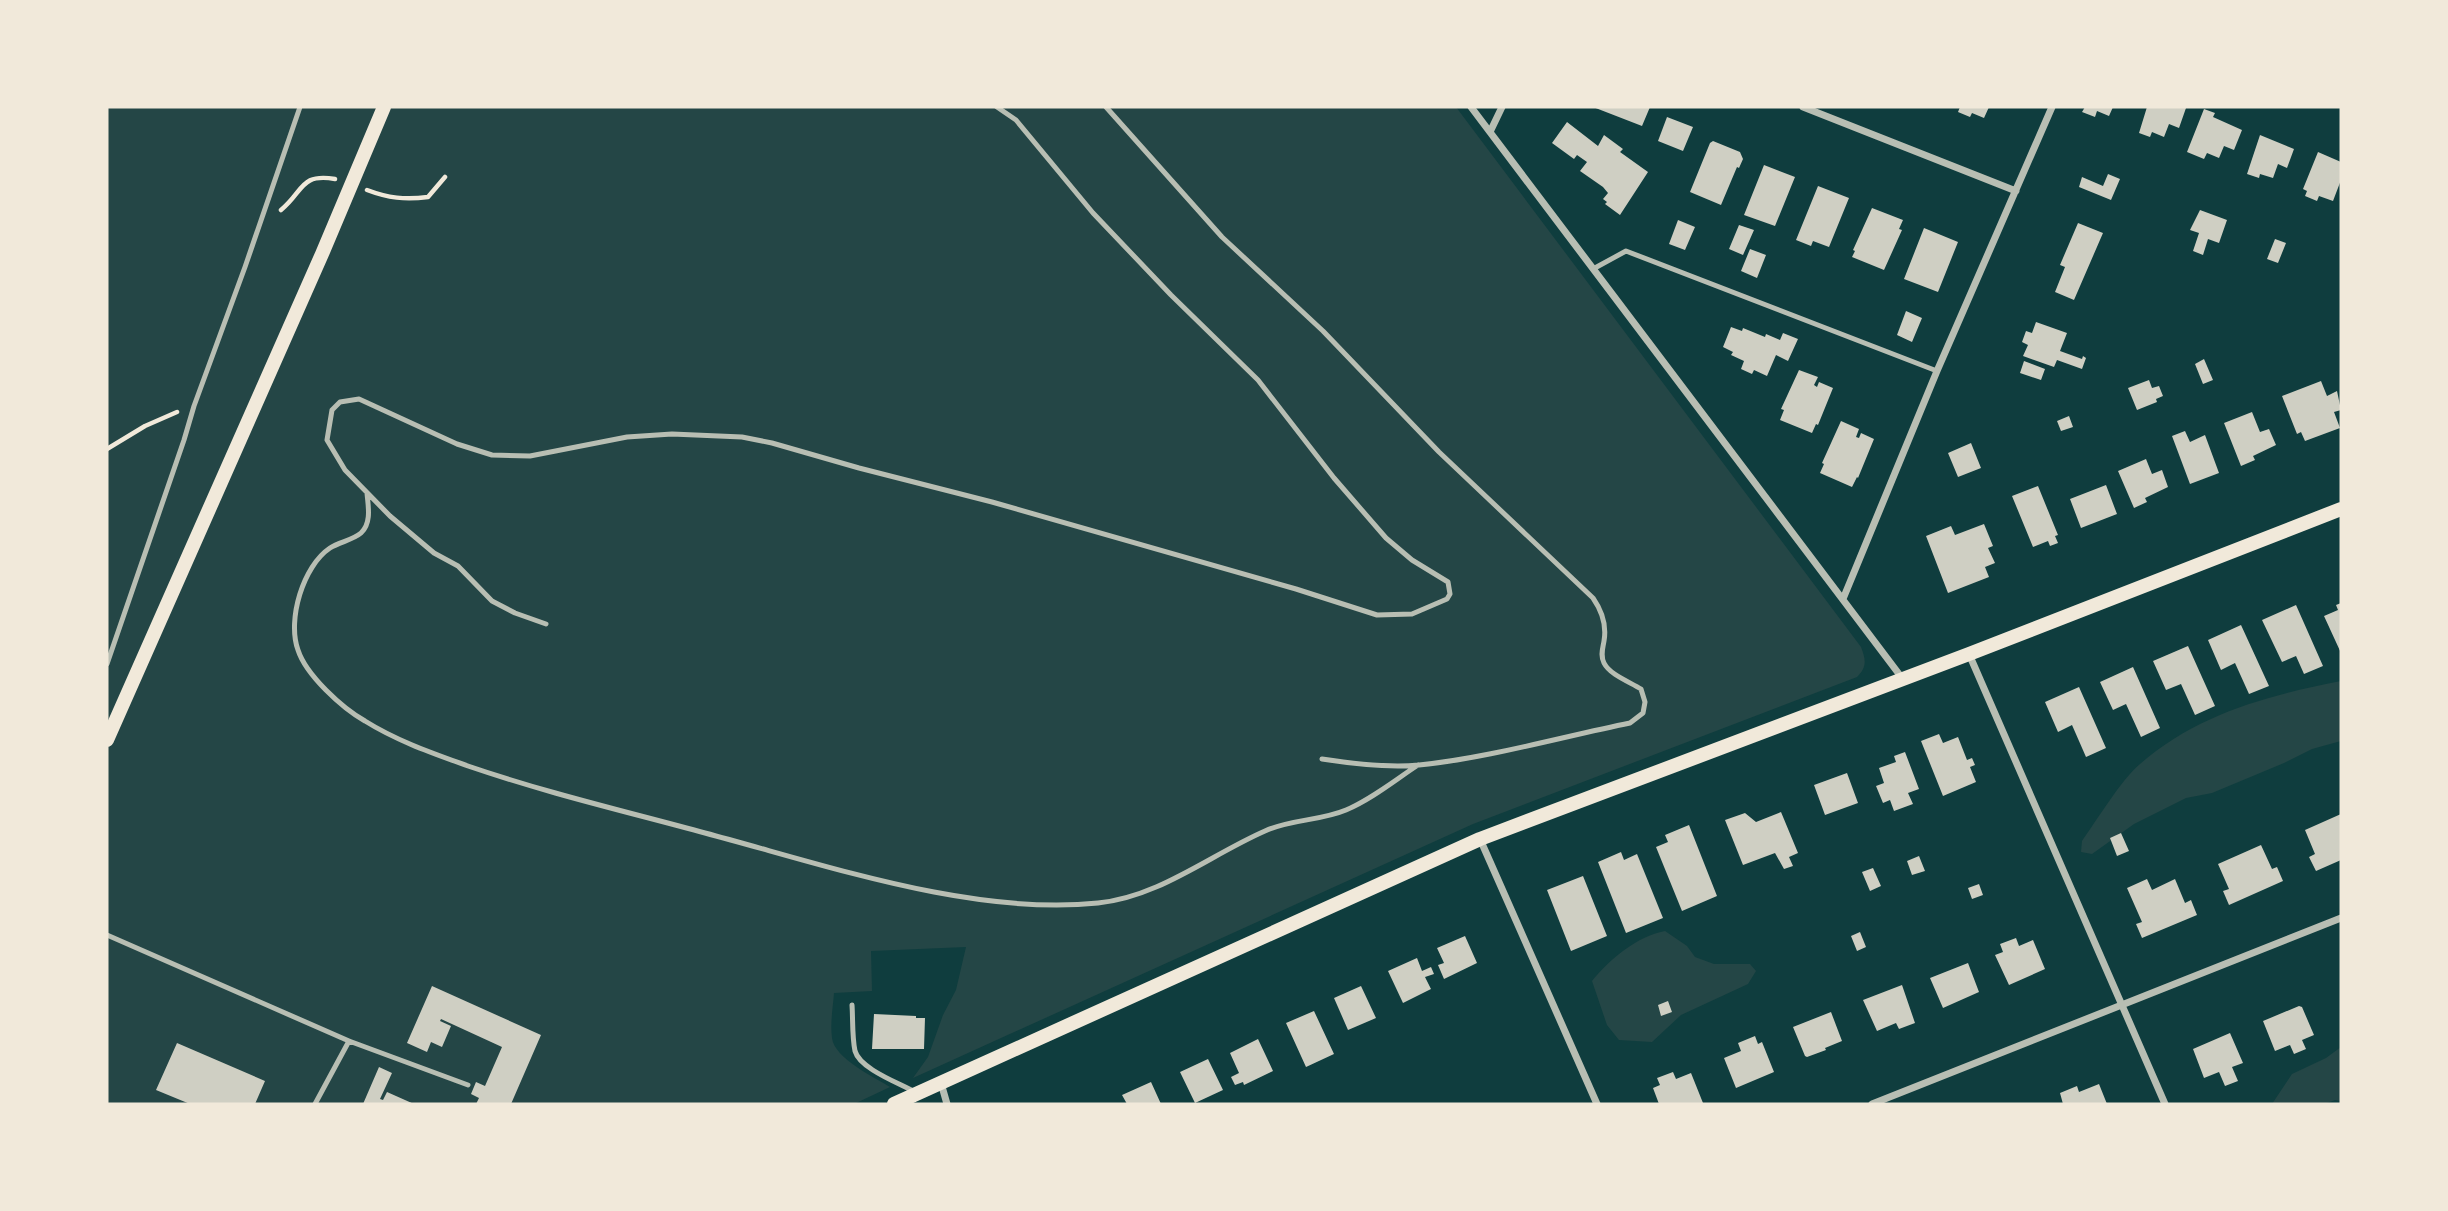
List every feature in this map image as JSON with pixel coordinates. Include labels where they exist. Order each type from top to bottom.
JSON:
[{"type":"main road","points":[[107,740],[317,267],[384,107]]},
{"type":"main road","points":[[894,1104],[1480,839],[1969,654],[2341,509]]},
{"type":"street","points":[[1471,107],[1903,679]]},
{"type":"street","points":[[1490,132],[1502,107]]},
{"type":"street","points":[[1803,107],[2016,191]]},
{"type":"street","points":[[1843,600],[1937,371],[2052,107]]},
{"type":"street","points":[[1969,654],[2165,1104]]},
{"type":"street","points":[[1480,839],[1597,1104]]},
{"type":"street","points":[[1872,1104],[2341,918]]},
{"type":"street","points":[[941,1082],[947,1104]]},
{"type":"lane","points":[[107,664],[194,406],[300,107]]},
{"type":"lane","points":[[546,624],[492,601],[458,566],[434,553],[345,470],[327,440],[332,410],[340,402],[359,399],[457,444],[492,455],[530,456],[627,437],[742,437],[992,502],[1296,589],[1377,615],[1412,614],[1447,599],[1450,594],[1448,582],[1412,560],[1386,538],[1334,478],[1258,380],[1171,295],[1093,213],[1016,120],[997,107]]},
{"type":"lane","points":[[1106,107],[1222,237],[1323,331],[1439,452],[1593,598],[1604,622],[1605,638],[1601,651],[1605,664],[1641,689],[1645,702],[1643,713],[1630,723],[1470,757],[1418,765],[1368,765],[1322,760]]},
{"type":"lane","points":[[1593,268],[1626,251],[1937,371]]},
{"type":"lane","points":[[367,493],[369,513],[365,528],[361,534],[328,549],[315,565],[303,582],[295,617],[300,655],[311,673],[338,700],[362,720],[403,742],[536,789],[805,861],[979,900],[1064,906],[1104,903],[1175,879],[1266,830],[1346,810],[1418,765]]},
{"type":"lane","points":[[107,935],[349,1041],[468,1085]]},
{"type":"lane","points":[[852,1005],[858,1059],[918,1093]]},
{"type":"lane","points":[[315,1104],[349,1041]]},
{"type":"path","points":[[107,449],[145,426],[194,406]]},
{"type":"shaded area","points":[[107,107],[1456,107],[1861,647],[1864,667],[1857,677],[1473,824],[913,1078],[928,1057],[943,1015],[956,990],[966,947],[871,951],[872,991],[834,993],[832,1038],[834,1045],[847,1060],[890,1087],[854,1104],[107,1104]]},
{"type":"shaded area","points":[[2341,681],[2341,741],[2312,749],[2212,793],[2186,798],[2134,824],[2092,854],[2081,852],[2082,841],[2117,790],[2140,764],[2162,747],[2185,732],[2235,709],[2287,693]]},
{"type":"shaded area","points":[[1665,931],[1687,946],[1695,957],[1714,964],[1750,964],[1756,971],[1748,984],[1681,1015],[1652,1042],[1619,1040],[1607,1025],[1592,981],[1634,943]]},
{"type":"shaded area","points":[[2341,1047],[2341,1101],[2324,1104],[2272,1104],[2292,1074],[2326,1058]]},
{"type":"building","points":[[1593,107],[1650,107],[1642,126]]},
{"type":"building","points":[[1960,107],[1989,107],[1984,118],[1972,113],[1970,117],[1958,112]]},
{"type":"building","points":[[2085,107],[2113,107],[2109,116],[2097,111],[2095,117],[2082,112]]},
{"type":"building","points":[[2147,107],[2186,108],[2179,128],[2169,124],[2164,137],[2152,132],[2150,137],[2139,133]]},
{"type":"building","points":[[2204,109],[2215,113],[2213,117],[2242,130],[2234,150],[2224,146],[2219,158],[2207,153],[2204,159],[2187,152]]},
{"type":"building","points":[[1667,117],[1693,127],[1683,151],[1658,141]]},
{"type":"building","points":[[1567,122],[1598,146],[1604,135],[1623,149],[1620,152],[1648,172],[1620,215],[1605,204],[1607,202],[1603,199],[1608,193],[1603,187],[1580,171],[1587,162],[1577,155],[1574,159],[1552,143]]},
{"type":"building","points":[[2260,135],[2294,149],[2287,168],[2278,164],[2273,178],[2260,174],[2259,178],[2247,174]]},
{"type":"building","points":[[1713,141],[1740,152],[1743,159],[1721,205],[1690,192]]},
{"type":"building","points":[[2318,152],[2341,162],[2341,180],[2333,201],[2319,196],[2317,201],[2305,196],[2307,191],[2303,189]]},
{"type":"building","points":[[1764,165],[1795,177],[1775,226],[1744,215]]},
{"type":"building","points":[[2108,174],[2120,179],[2111,200],[2079,187],[2082,177],[2103,186]]},
{"type":"building","points":[[1818,186],[1849,198],[1829,247],[1813,241],[1811,246],[1796,240]]},
{"type":"building","points":[[1872,208],[1903,220],[1899,229],[1902,230],[1884,270],[1852,257]]},
{"type":"building","points":[[2200,210],[2227,220],[2219,243],[2208,239],[2203,255],[2193,251],[2199,233],[2190,230]]},
{"type":"building","points":[[1678,220],[1695,227],[1685,250],[1669,244]]},
{"type":"building","points":[[2078,223],[2103,233],[2074,300],[2055,292],[2065,267],[2060,265]]},
{"type":"building","points":[[1739,225],[1754,230],[1743,255],[1729,249]]},
{"type":"building","points":[[1924,228],[1958,242],[1938,292],[1904,279]]},
{"type":"building","points":[[2275,239],[2286,243],[2278,263],[2267,259]]},
{"type":"building","points":[[1750,249],[1766,255],[1757,278],[1741,271]]},
{"type":"building","points":[[1906,311],[1922,318],[1912,342],[1897,335]]},
{"type":"building","points":[[2036,322],[2067,333],[2060,351],[2086,358],[2082,369],[2057,360],[2054,367],[2023,356],[2028,345],[2022,342],[2026,331],[2032,333]]},
{"type":"building","points":[[1731,327],[1742,331],[1743,328],[1765,337],[1766,334],[1780,340],[1783,333],[1798,339],[1788,361],[1776,355],[1767,376],[1754,370],[1752,374],[1741,369],[1744,361],[1731,355],[1733,352],[1723,347]]},
{"type":"building","points":[[2204,359],[2213,380],[2203,384],[2195,364]]},
{"type":"building","points":[[2024,361],[2045,369],[2041,380],[2020,373]]},
{"type":"building","points":[[1799,370],[1818,377],[1814,385],[1817,387],[1819,382],[1833,388],[1812,433],[1780,420],[1784,410],[1781,409]]},
{"type":"building","points":[[2149,380],[2152,388],[2159,386],[2163,396],[2156,399],[2157,402],[2137,410],[2128,388]]},
{"type":"building","points":[[2321,381],[2327,396],[2337,391],[2341,410],[2334,412],[2340,428],[2305,441],[2301,432],[2297,434],[2282,396]]},
{"type":"building","points":[[2252,412],[2260,432],[2269,429],[2276,445],[2253,456],[2255,460],[2241,466],[2224,423]]},
{"type":"building","points":[[2069,416],[2073,427],[2061,431],[2057,421]]},
{"type":"building","points":[[1841,421],[1859,429],[1856,437],[1859,438],[1861,433],[1874,439],[1852,487],[1820,473]]},
{"type":"building","points":[[2185,431],[2190,442],[2205,435],[2219,473],[2190,484],[2172,436]]},
{"type":"building","points":[[1971,443],[1981,468],[1958,477],[1948,453]]},
{"type":"building","points":[[2146,459],[2152,474],[2162,470],[2168,487],[2145,498],[2147,502],[2134,508],[2118,471]]},
{"type":"building","points":[[2106,485],[2117,514],[2081,528],[2070,499]]},
{"type":"building","points":[[2038,486],[2058,535],[2055,536],[2058,543],[2050,546],[2048,541],[2033,547],[2012,496]]},
{"type":"building","points":[[1984,524],[1993,546],[1988,548],[1995,563],[1985,567],[1989,577],[1948,593],[1926,536],[1951,526],[1955,535]]},
{"type":"building","points":[[2341,603],[2341,653],[2324,616],[2338,610],[2336,605]]},
{"type":"building","points":[[2296,605],[2323,666],[2304,674],[2296,656],[2282,662],[2262,620]]},
{"type":"building","points":[[2241,625],[2269,686],[2249,694],[2235,663],[2221,670],[2208,640]]},
{"type":"building","points":[[2188,646],[2215,706],[2195,715],[2181,684],[2166,690],[2153,661]]},
{"type":"building","points":[[2133,667],[2160,728],[2141,737],[2126,704],[2113,710],[2100,682]]},
{"type":"building","points":[[2079,687],[2106,748],[2086,757],[2072,725],[2058,732],[2045,702]]},
{"type":"building","points":[[1939,734],[1943,743],[1958,737],[1967,760],[1972,758],[1975,765],[1970,767],[1976,782],[1943,796],[1921,741]]},
{"type":"building","points":[[1905,752],[1919,789],[1908,793],[1913,804],[1894,811],[1890,800],[1883,803],[1876,786],[1884,783],[1879,768],[1896,762],[1894,756]]},
{"type":"building","points":[[1847,773],[1858,803],[1825,815],[1814,785]]},
{"type":"building","points":[[1781,812],[1798,853],[1789,857],[1793,866],[1784,869],[1775,853],[1743,865],[1725,820],[1745,813],[1756,822]]},
{"type":"building","points":[[2341,814],[2341,860],[2316,871],[2309,857],[2315,854],[2305,830]]},
{"type":"building","points":[[1689,825],[1717,896],[1682,911],[1656,847],[1668,842],[1665,835]]},
{"type":"building","points":[[2121,833],[2129,851],[2117,856],[2110,838]]},
{"type":"building","points":[[2261,845],[2272,869],[2277,867],[2283,881],[2229,905],[2223,891],[2229,889],[2218,864]]},
{"type":"building","points":[[1621,852],[1624,860],[1637,854],[1663,918],[1626,933],[1598,862]]},
{"type":"building","points":[[1919,856],[1925,871],[1912,875],[1907,861]]},
{"type":"building","points":[[1873,868],[1881,886],[1870,891],[1862,872]]},
{"type":"building","points":[[1583,876],[1607,936],[1571,951],[1547,890]]},
{"type":"building","points":[[2147,879],[2152,890],[2175,879],[2185,903],[2191,900],[2197,915],[2142,938],[2136,924],[2142,922],[2127,888]]},
{"type":"building","points":[[1979,884],[1983,895],[1972,899],[1968,888]]},
{"type":"building","points":[[1860,932],[1866,947],[1857,951],[1851,936]]},
{"type":"building","points":[[1465,936],[1477,963],[1444,979],[1438,965],[1444,963],[1437,948]]},
{"type":"building","points":[[2016,938],[2019,946],[2033,940],[2045,969],[2009,985],[1995,955],[2003,952],[2000,944]]},
{"type":"building","points":[[1417,958],[1422,971],[1431,967],[1434,974],[1425,977],[1431,989],[1403,1003],[1388,971]]},
{"type":"building","points":[[1968,963],[1979,992],[1943,1008],[1930,978]]},
{"type":"building","points":[[1902,985],[1915,1023],[1899,1029],[1896,1023],[1877,1031],[1863,1000]]},
{"type":"building","points":[[432,986],[541,1035],[511,1104],[476,1104],[479,1098],[471,1094],[476,1082],[485,1086],[502,1047],[441,1019],[440,1021],[451,1026],[442,1047],[431,1042],[427,1052],[407,1043]]},
{"type":"building","points":[[1361,986],[1376,1018],[1348,1030],[1334,998]]},
{"type":"building","points":[[1668,1001],[1672,1012],[1661,1016],[1658,1005]]},
{"type":"building","points":[[2302,1007],[2314,1035],[2302,1040],[2306,1049],[2294,1054],[2290,1045],[2275,1051],[2263,1021]]},
{"type":"building","points":[[1314,1011],[1334,1054],[1306,1067],[1286,1023]]},
{"type":"building","points":[[1831,1012],[1842,1041],[1825,1048],[1826,1050],[1805,1056],[1793,1027]]},
{"type":"building","points":[[874,1014],[925,1018],[924,1049],[872,1049]]},
{"type":"building","points":[[2230,1033],[2243,1063],[2232,1067],[2238,1081],[2225,1086],[2219,1072],[2204,1078],[2193,1049]]},
{"type":"building","points":[[1755,1036],[1758,1044],[1762,1042],[1774,1072],[1736,1088],[1724,1058],[1741,1051],[1738,1043]]},
{"type":"building","points":[[1258,1039],[1273,1071],[1244,1085],[1243,1082],[1235,1085],[1231,1077],[1239,1073],[1230,1053]]},
{"type":"building","points":[[177,1043],[265,1081],[255,1104],[190,1104],[156,1090]]},
{"type":"building","points":[[1208,1059],[1223,1090],[1195,1103],[1180,1072]]},
{"type":"building","points":[[379,1067],[392,1073],[380,1099],[383,1100],[387,1092],[414,1104],[363,1104]]},
{"type":"building","points":[[1673,1072],[1676,1079],[1691,1073],[1703,1103],[1659,1104],[1653,1088],[1660,1085],[1657,1078]]},
{"type":"building","points":[[1151,1082],[1161,1104],[1127,1104],[1122,1095]]},
{"type":"building","points":[[2099,1084],[2107,1104],[2063,1104],[2060,1093],[2077,1086],[2079,1092]]}]
